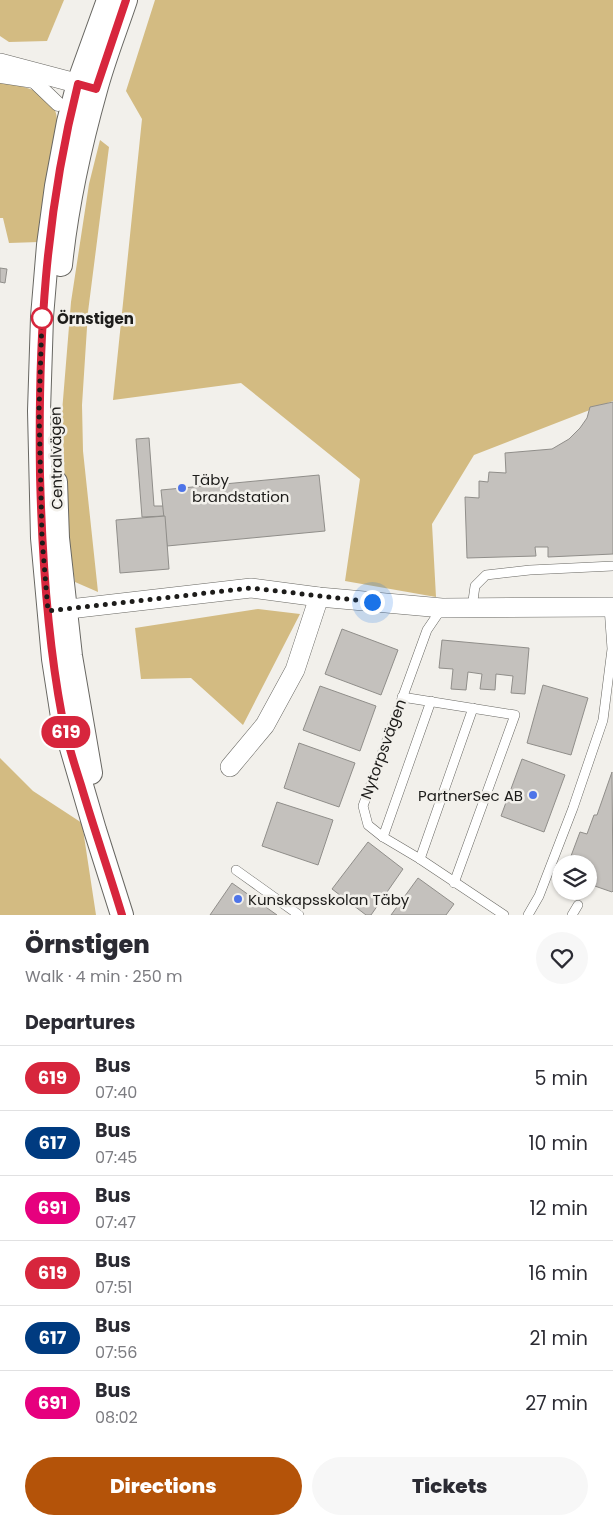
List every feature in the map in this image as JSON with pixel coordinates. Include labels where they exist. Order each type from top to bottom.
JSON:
[{"type":"street","name":"Centralvägen","points":[[108,0],[87,86],[62,256],[55,318],[54,411],[58,538],[57,610],[62,717],[87,805],[122,915]]},
{"type":"street","name":"Centralvägen","points":[[87,86],[126,0]]},
{"type":"street","points":[[0,64],[87,86]]},
{"type":"street","points":[[0,76],[34,81],[61,109],[44,240]]},
{"type":"street","points":[[57,610],[251,588],[319,597],[442,608],[611,607]]},
{"type":"street","points":[[230,767],[265,725],[295,670],[319,597]]},
{"type":"street","name":"Centralvägen","points":[[57,610],[90,768],[105,826],[135,915]]},
{"type":"lane","points":[[472,608],[475,586],[486,575],[530,570],[613,566]]},
{"type":"lane","points":[[528,915],[539,896],[573,808],[603,720],[612,649],[611,607]]},
{"type":"lane","name":"Nytorpsvägen","points":[[442,608],[427,630],[362,806],[368,824],[383,837],[420,859],[504,915]]},
{"type":"lane","points":[[402,697],[515,715],[454,882]]},
{"type":"lane","points":[[383,837],[431,702]]},
{"type":"lane","points":[[420,859],[474,708]]},
{"type":"lane","points":[[236,870],[299,915]]},
{"type":"lane","points":[[572,915],[578,905]]},
{"type":"shaded area","points":[[0,0],[64,0],[47,41],[9,42],[0,36]]},
{"type":"shaded area","points":[[155,0],[613,0],[613,401],[474,455],[432,524],[436,597],[345,581],[360,479],[241,383],[113,400],[142,119],[126,91]]},
{"type":"shaded area","points":[[0,82],[28,88],[45,96],[55,110],[57,120],[39,242],[9,243],[3,218],[0,218]]},
{"type":"shaded area","points":[[100,140],[109,147],[88,312],[82,405],[83,451],[98,592],[75,582],[67,534],[62,412],[71,302],[89,184]]},
{"type":"shaded area","points":[[258,609],[300,614],[243,725],[191,678],[141,679],[135,628]]},
{"type":"shaded area","points":[[0,758],[33,791],[82,823],[96,915],[0,915]]},
{"type":"building","points":[[0,268],[7,269],[5,283],[0,282]]},
{"type":"building","points":[[613,402],[613,554],[548,557],[548,547],[535,547],[536,556],[467,558],[465,497],[479,498],[479,481],[488,482],[489,472],[506,473],[505,453],[552,449],[569,439],[580,428],[587,418],[590,407]]},
{"type":"building","points":[[149,438],[154,506],[164,506],[165,516],[142,517],[136,439]]},
{"type":"building","points":[[319,475],[325,531],[167,546],[161,490]]},
{"type":"building","points":[[165,516],[169,569],[120,573],[116,520]]},
{"type":"building","points":[[342,629],[398,650],[381,695],[325,674]]},
{"type":"building","points":[[442,640],[529,648],[525,694],[511,693],[513,676],[496,674],[495,690],[480,689],[482,674],[468,672],[466,690],[451,689],[453,669],[439,668]]},
{"type":"building","points":[[543,685],[588,698],[571,755],[527,743]]},
{"type":"building","points":[[320,686],[376,706],[360,751],[303,730]]},
{"type":"building","points":[[299,743],[355,763],[339,807],[284,788]]},
{"type":"building","name":"PartnerSec AB","points":[[522,759],[565,775],[544,832],[501,816]]},
{"type":"building","points":[[612,772],[612,892],[597,887],[597,855],[571,855],[580,832],[587,834],[594,815],[597,815]]},
{"type":"building","points":[[277,802],[333,820],[318,865],[262,846]]},
{"type":"building","points":[[368,842],[403,869],[371,915],[366,915],[332,889]]},
{"type":"building","points":[[418,878],[454,904],[446,915],[391,915]]},
{"type":"building","name":"Kunskapsskolan Täby","points":[[232,883],[277,915],[210,915]]},
{"type":"bus line","name":"619","points":[[122,915],[81,786],[62,717],[53,659],[42,538],[39,411],[42,317],[48,245],[56,186],[68,122],[78,84],[96,89],[126,0]]},
{"type":"place","name":"Örnstigen","points":[[42,318]]},
{"type":"place","name":"Täby brandstation","points":[[182,488]]},
{"type":"place","name":"PartnerSec AB","points":[[533,795]]},
{"type":"place","name":"Kunskapsskolan Täby","points":[[238,899]]},
{"type":"route","points":[[42,318],[39,411],[42,538],[48,611],[251,588],[372,602]]}]
